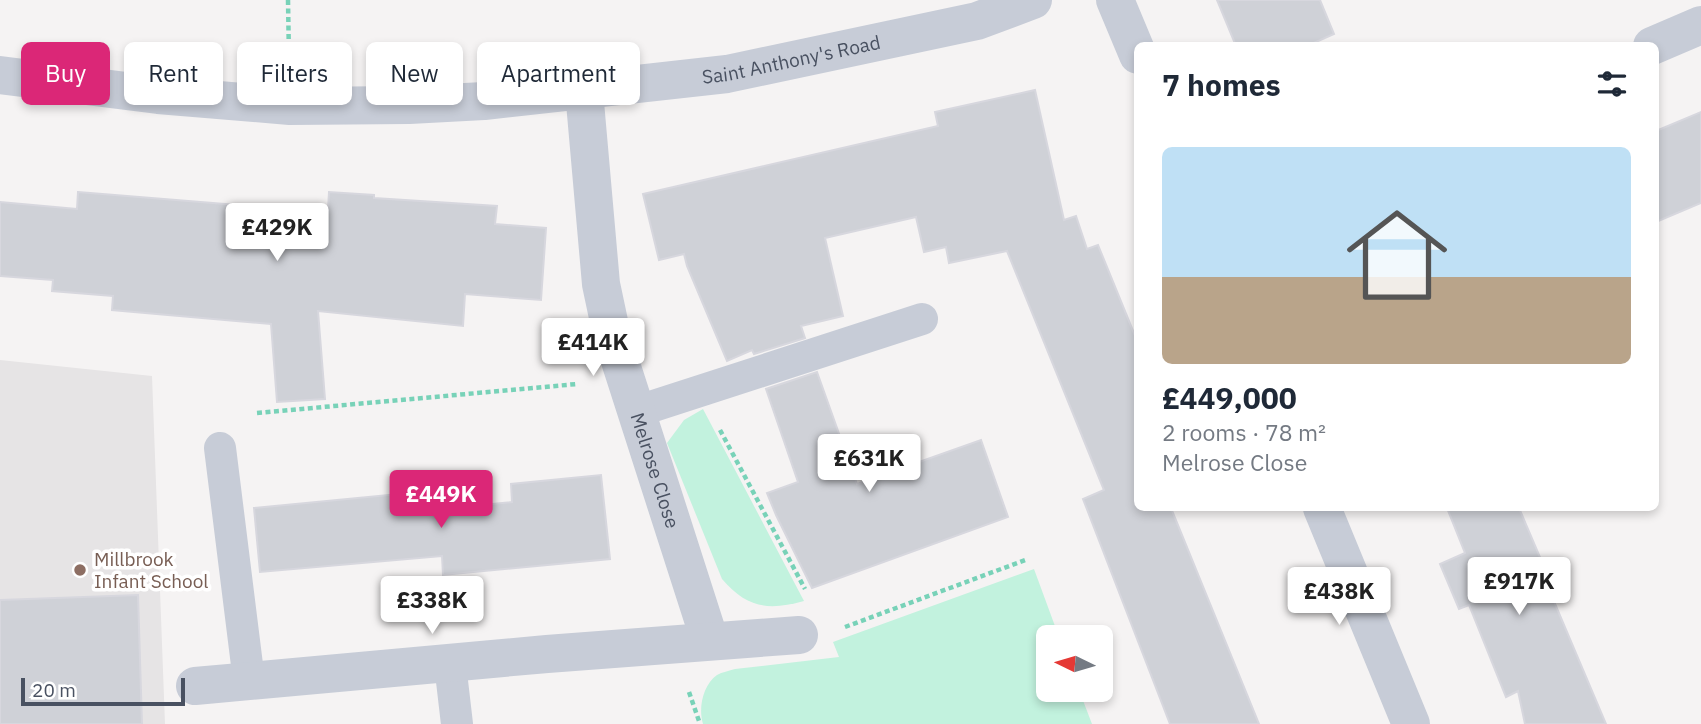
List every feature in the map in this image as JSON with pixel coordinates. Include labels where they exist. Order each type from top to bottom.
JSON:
[{"type":"street","name":"Saint Anthony's Road","points":[[640,84],[727,74],[977,21],[1033,0]]},
{"type":"street","points":[[1115,0],[1134,45]]},
{"type":"street","points":[[1659,43],[1701,25]]},
{"type":"street","name":"Saint Anthony's Road","points":[[0,75],[158,95],[290,106],[434,104],[477,100]]},
{"type":"street","name":"Melrose Close","points":[[585,105],[601,284],[630,396],[710,641]]},
{"type":"street","points":[[1323,511],[1411,724]]},
{"type":"street","points":[[195,686],[799,635]]},
{"type":"lane","points":[[630,396],[700,392],[922,319]]},
{"type":"lane","points":[[220,448],[249,681]]},
{"type":"lane","points":[[450,664],[457,724]]},
{"type":"path","points":[[288,0],[290,106]]},
{"type":"path","points":[[700,392],[806,592]]},
{"type":"path","points":[[257,413],[630,396]]},
{"type":"path","points":[[836,630],[1028,559]]},
{"type":"shaded area","name":"Millbrook Infant School","points":[[0,360],[152,376],[165,724],[0,724]]},
{"type":"green space","points":[[703,409],[804,601],[780,606],[759,605],[740,596],[722,579],[667,443],[684,420]]},
{"type":"green space","points":[[1034,569],[1055,625],[1036,625],[1036,702],[1084,702],[1092,724],[703,724],[703,697],[712,679],[719,674],[735,669],[839,657],[833,642]]},
{"type":"building","points":[[1217,0],[1320,0],[1334,34],[1316,42],[1234,42]]},
{"type":"building","points":[[1035,90],[1064,220],[1076,216],[1087,249],[1098,245],[1134,333],[1134,511],[1172,511],[1259,724],[1170,724],[1083,499],[1104,490],[1007,251],[949,263],[946,247],[924,252],[916,217],[825,238],[843,316],[801,326],[805,338],[754,354],[752,350],[727,361],[684,254],[659,260],[643,194],[938,126],[935,112]]},
{"type":"building","points":[[1701,112],[1701,203],[1659,221],[1659,130]]},
{"type":"building","points":[[78,192],[299,210],[328,210],[329,192],[374,195],[374,198],[497,206],[495,224],[546,228],[541,300],[465,294],[463,326],[318,311],[325,399],[277,402],[271,324],[112,310],[113,296],[52,291],[53,280],[0,276],[0,202],[77,209]]},
{"type":"building","points":[[817,372],[857,484],[981,440],[1008,517],[812,588],[767,493],[798,482],[766,389]]},
{"type":"building","points":[[601,475],[610,559],[443,575],[442,556],[260,572],[254,508],[419,492],[420,511],[512,502],[511,484]]},
{"type":"building","points":[[1448,511],[1520,511],[1554,590],[1550,592],[1606,724],[1525,724],[1518,691],[1506,697],[1469,605],[1459,609],[1440,564],[1465,553]]},
{"type":"building","points":[[138,595],[142,724],[0,724],[0,600]]},
{"type":"place","name":"Millbrook Infant School","points":[[80,570]]}]
